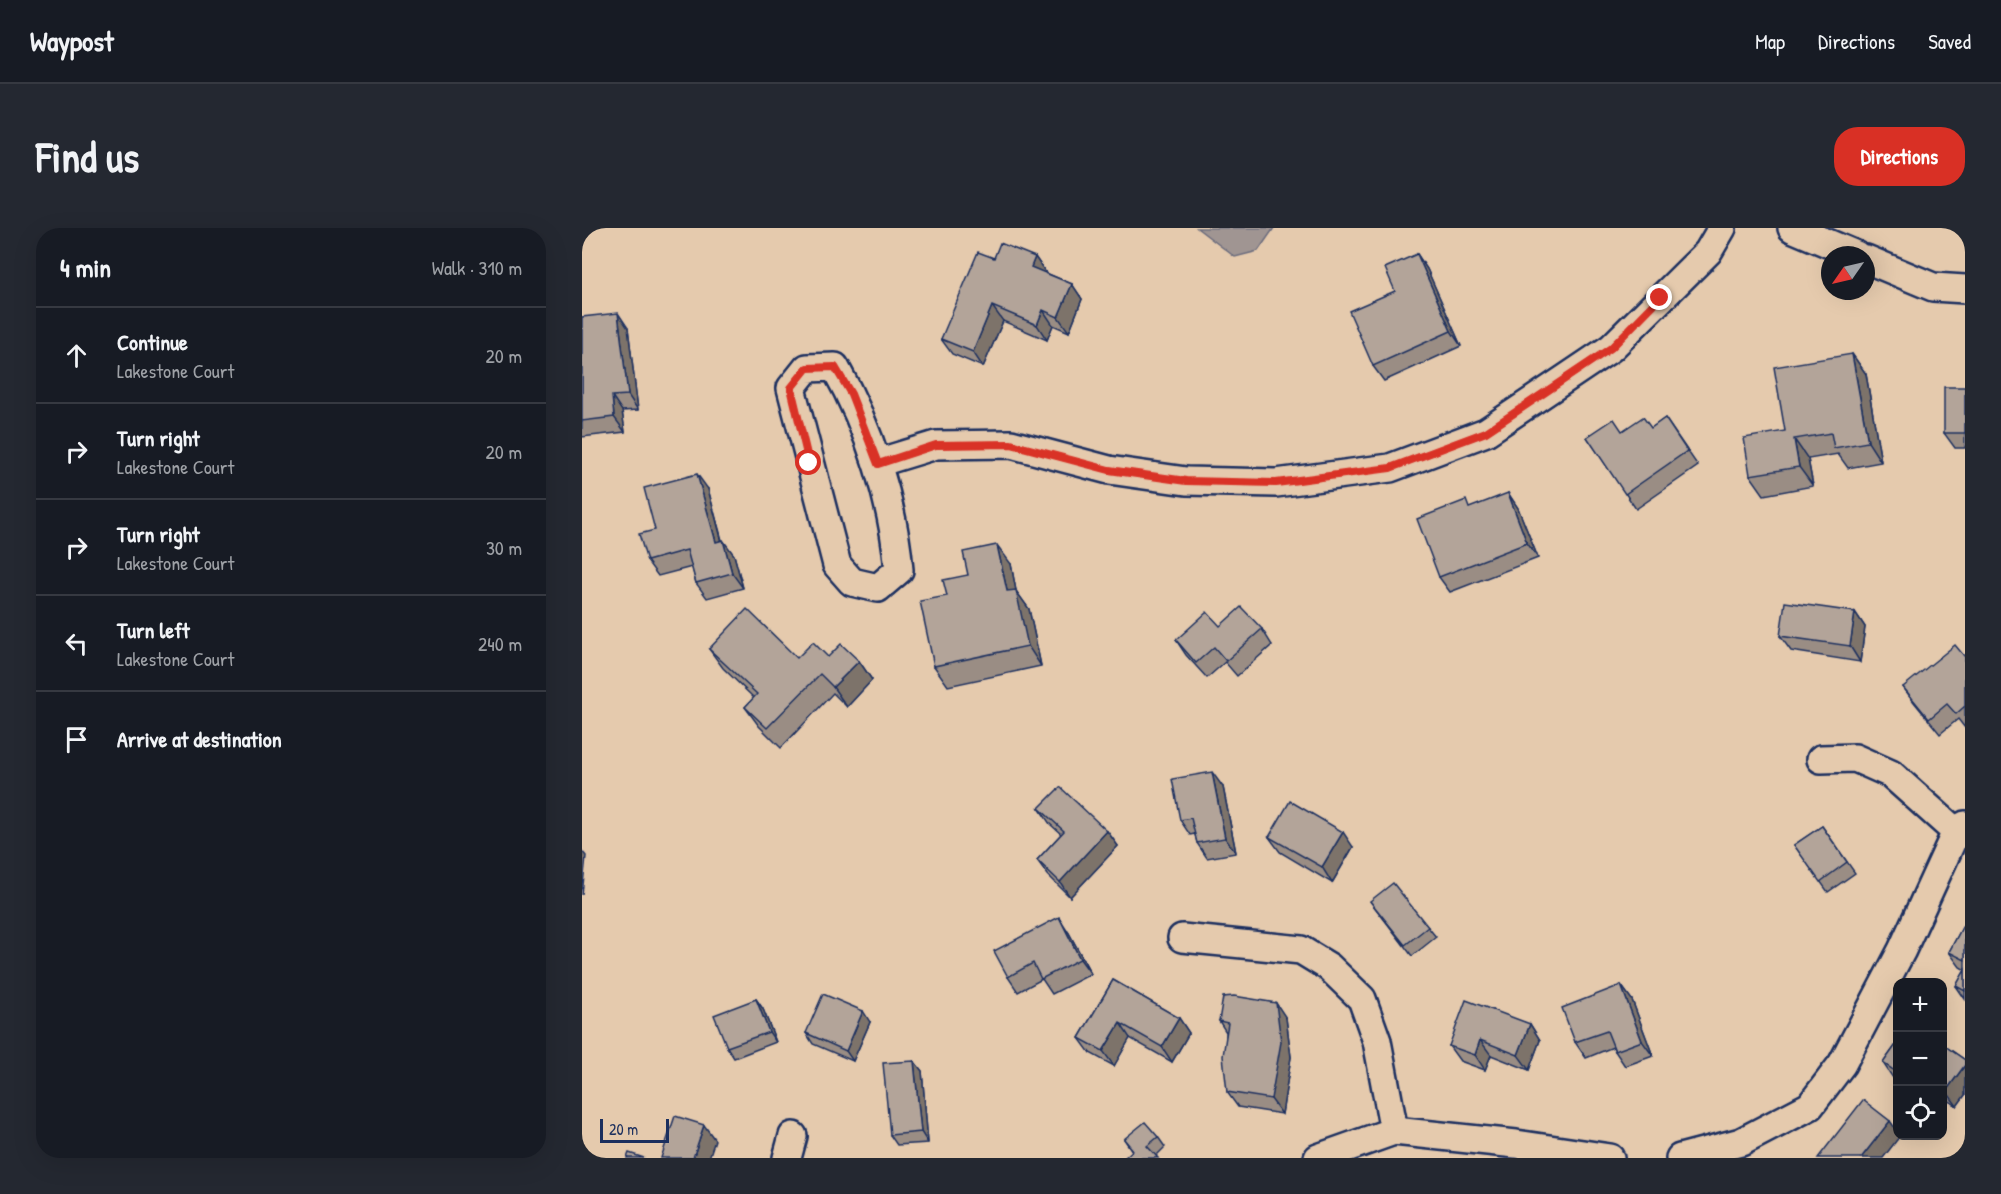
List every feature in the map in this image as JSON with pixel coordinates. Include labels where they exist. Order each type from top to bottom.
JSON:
[{"type":"street","points":[[878,464],[936,445],[1011,444],[1109,470],[1186,481],[1276,483],[1390,468],[1486,432],[1611,348],[1708,252],[1722,228]]},
{"type":"street","points":[[1792,228],[1835,246]]},
{"type":"street","points":[[1875,263],[1933,287],[1965,290]]},
{"type":"street","points":[[835,367],[851,394],[878,464],[897,549],[899,570],[878,588],[852,582],[837,565],[791,388],[807,368],[835,367]]},
{"type":"street","points":[[1680,1158],[1744,1150],[1810,1106],[1842,1064],[1902,950],[1961,828],[1890,774],[1855,758],[1821,759]]},
{"type":"street","points":[[1182,938],[1301,950],[1329,967],[1362,999],[1377,1041],[1394,1131]]},
{"type":"street","points":[[1318,1158],[1394,1131],[1516,1144],[1610,1158]]},
{"type":"shaded area","points":[[1197,228],[1274,228],[1258,251],[1235,257]]},
{"type":"building","points":[[1000,243],[1035,257],[1031,267],[1072,284],[1058,317],[1043,310],[1037,325],[992,306],[973,352],[941,339],[978,252],[994,258]]},
{"type":"building","points":[[1417,254],[1451,331],[1373,366],[1349,311],[1395,291],[1385,268]]},
{"type":"building","points":[[618,313],[628,395],[612,396],[614,417],[582,421],[582,317]]},
{"type":"building","points":[[1852,354],[1868,442],[1834,448],[1831,433],[1794,439],[1799,467],[1750,475],[1744,438],[1785,431],[1774,367]]},
{"type":"building","points":[[1944,387],[1965,387],[1965,433],[1944,433]]},
{"type":"building","points":[[1643,417],[1651,428],[1665,418],[1687,451],[1625,494],[1587,437],[1614,419],[1622,431]]},
{"type":"building","points":[[697,474],[716,542],[723,540],[732,573],[696,583],[687,550],[647,561],[639,534],[655,530],[644,488]]},
{"type":"building","points":[[1508,493],[1527,543],[1439,577],[1417,519],[1466,500],[1469,508]]},
{"type":"building","points":[[997,545],[1007,591],[1016,590],[1028,646],[934,666],[920,601],[947,596],[943,580],[968,575],[963,552]]},
{"type":"building","points":[[1785,602],[1855,612],[1850,646],[1780,636]]},
{"type":"building","points":[[1241,607],[1262,629],[1226,661],[1214,647],[1196,663],[1176,640],[1207,612],[1220,626]]},
{"type":"building","points":[[747,609],[797,658],[813,642],[828,657],[841,644],[859,661],[833,687],[820,674],[767,728],[745,707],[757,694],[709,649]]},
{"type":"building","points":[[1955,645],[1965,657],[1965,706],[1956,714],[1947,704],[1929,719],[1903,687]]},
{"type":"building","points":[[1212,772],[1225,838],[1197,843],[1191,818],[1180,820],[1172,779]]},
{"type":"building","points":[[1060,787],[1107,831],[1060,882],[1037,860],[1064,831],[1039,808]]},
{"type":"building","points":[[1290,801],[1343,832],[1322,867],[1269,837]]},
{"type":"building","points":[[1822,826],[1847,862],[1820,882],[1794,845]]},
{"type":"building","points":[[1393,883],[1428,927],[1405,945],[1370,901]]},
{"type":"building","points":[[1059,917],[1080,959],[1041,979],[1033,963],[1008,977],[994,951]]},
{"type":"building","points":[[1965,922],[1965,960],[1949,952]]},
{"type":"building","points":[[1965,970],[1965,991],[1956,986]]},
{"type":"building","points":[[1113,980],[1179,1018],[1162,1047],[1120,1023],[1103,1051],[1079,1038]]},
{"type":"building","points":[[1621,985],[1642,1041],[1615,1051],[1607,1031],[1575,1042],[1562,1008]]},
{"type":"building","points":[[823,994],[863,1011],[846,1051],[806,1033]]},
{"type":"building","points":[[1234,996],[1276,1003],[1281,1042],[1271,1099],[1227,1092],[1223,1056],[1228,1023],[1219,1021],[1223,997]]},
{"type":"building","points":[[756,999],[769,1032],[727,1047],[714,1015]]},
{"type":"building","points":[[1466,1000],[1530,1024],[1518,1055],[1480,1040],[1475,1055],[1449,1046]]},
{"type":"building","points":[[1947,1047],[1965,1060],[1965,1065],[1947,1090]]},
{"type":"building","points":[[1893,1049],[1893,1070],[1883,1063]]},
{"type":"building","points":[[914,1061],[921,1132],[890,1135],[883,1063]]},
{"type":"building","points":[[1863,1100],[1890,1121],[1861,1158],[1818,1158]]},
{"type":"building","points":[[675,1116],[704,1125],[693,1158],[661,1158]]},
{"type":"building","points":[[1145,1122],[1158,1137],[1147,1146],[1158,1158],[1124,1158],[1133,1150],[1124,1139]]},
{"type":"building","points":[[629,1153],[644,1158],[627,1158]]},
{"type":"route","points":[[809,463],[791,388],[807,368],[835,367],[851,394],[878,464],[936,445],[1011,444],[1109,470],[1186,481],[1276,483],[1390,468],[1486,432],[1611,348],[1660,298]]}]
